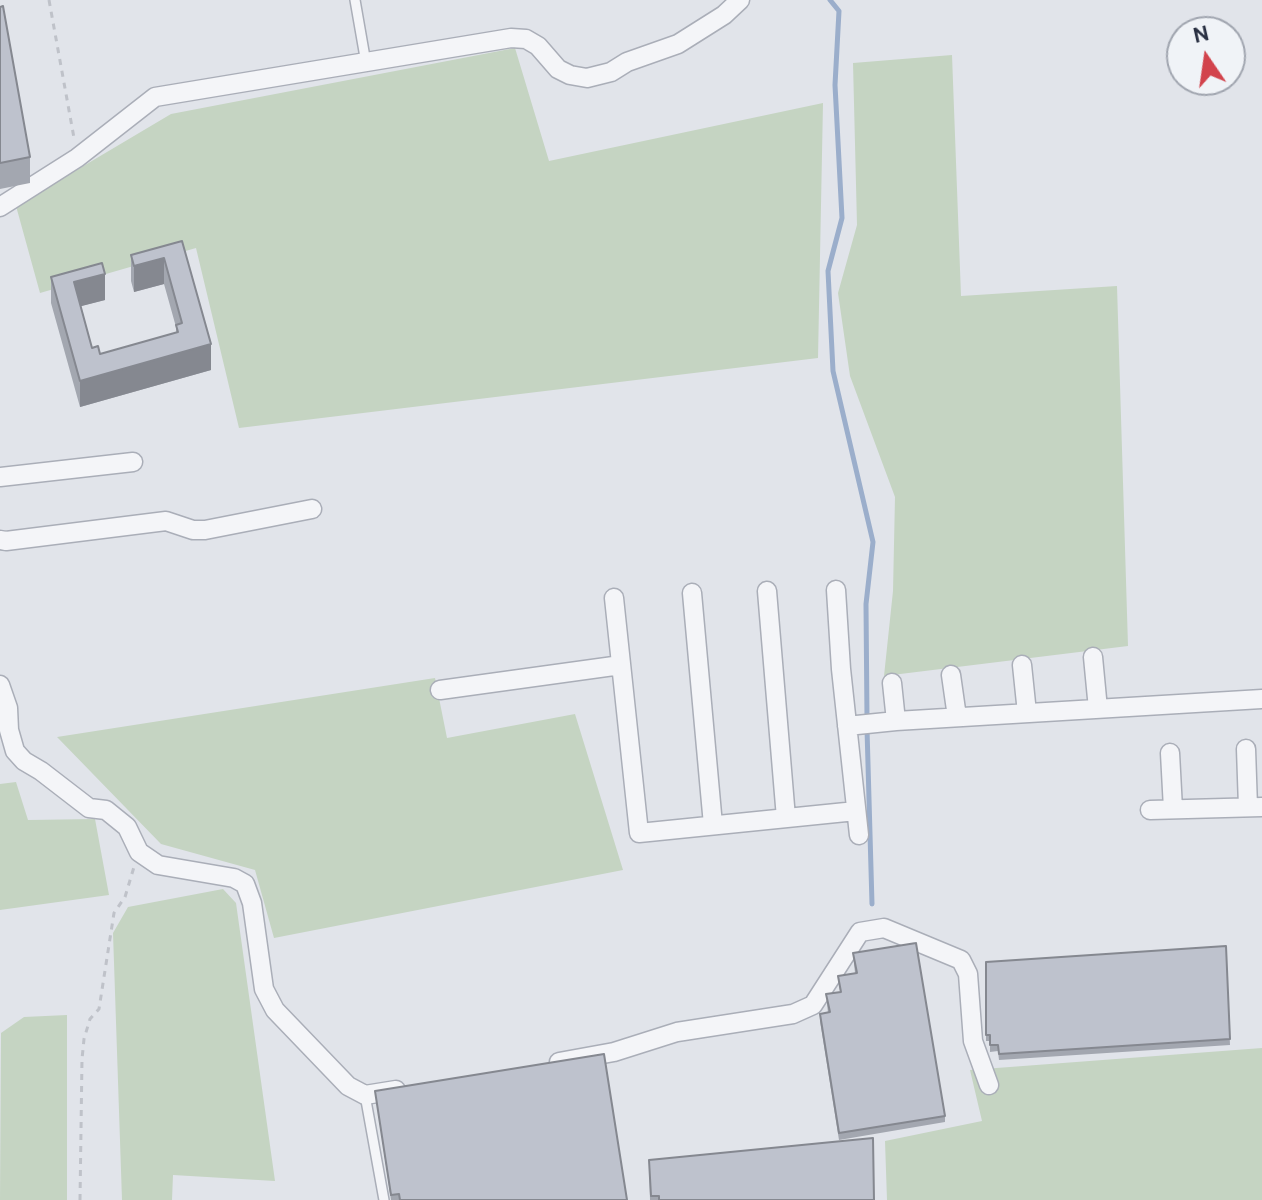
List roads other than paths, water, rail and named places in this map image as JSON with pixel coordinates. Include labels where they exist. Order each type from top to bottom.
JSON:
[{"type":"street","points":[[0,207],[77,158],[155,97],[511,38],[526,39],[538,46],[558,69],[587,78],[611,72],[627,62],[678,44],[724,15],[740,0]]},
{"type":"street","points":[[0,477],[133,462]]},
{"type":"street","points":[[0,540],[166,521],[193,530],[205,530],[312,509]]},
{"type":"street","points":[[836,590],[841,669],[859,835]]},
{"type":"street","points":[[767,591],[786,818]]},
{"type":"street","points":[[692,593],[713,825]]},
{"type":"street","points":[[614,598],[639,833],[856,811]]},
{"type":"street","points":[[1093,657],[1098,709]]},
{"type":"street","points":[[440,690],[621,665]]},
{"type":"street","points":[[1022,665],[1027,713]]},
{"type":"street","points":[[951,675],[957,717]]},
{"type":"street","points":[[892,683],[896,721]]},
{"type":"street","points":[[0,685],[8,708],[9,730],[15,751],[24,761],[89,808],[106,810],[127,827],[139,852],[158,865],[234,878],[245,884],[252,903],[264,989],[275,1010],[348,1086],[365,1095],[412,1087]]},
{"type":"street","points":[[847,726],[1262,699]]},
{"type":"street","points":[[1150,810],[1255,807],[1246,749]]},
{"type":"street","points":[[1170,753],[1173,809]]},
{"type":"street","points":[[537,1065],[614,1052],[677,1032],[793,1014],[813,1005],[860,932],[884,928],[961,960],[968,974],[973,1041],[989,1085]]},
{"type":"lane","points":[[355,0],[366,63]]},
{"type":"lane","points":[[365,1095],[384,1200]]},
{"type":"waterway","points":[[830,0],[839,11],[835,85],[842,218],[828,271],[833,371],[873,542],[866,604],[867,719]]},
{"type":"waterway","points":[[867,729],[872,904]]}]
